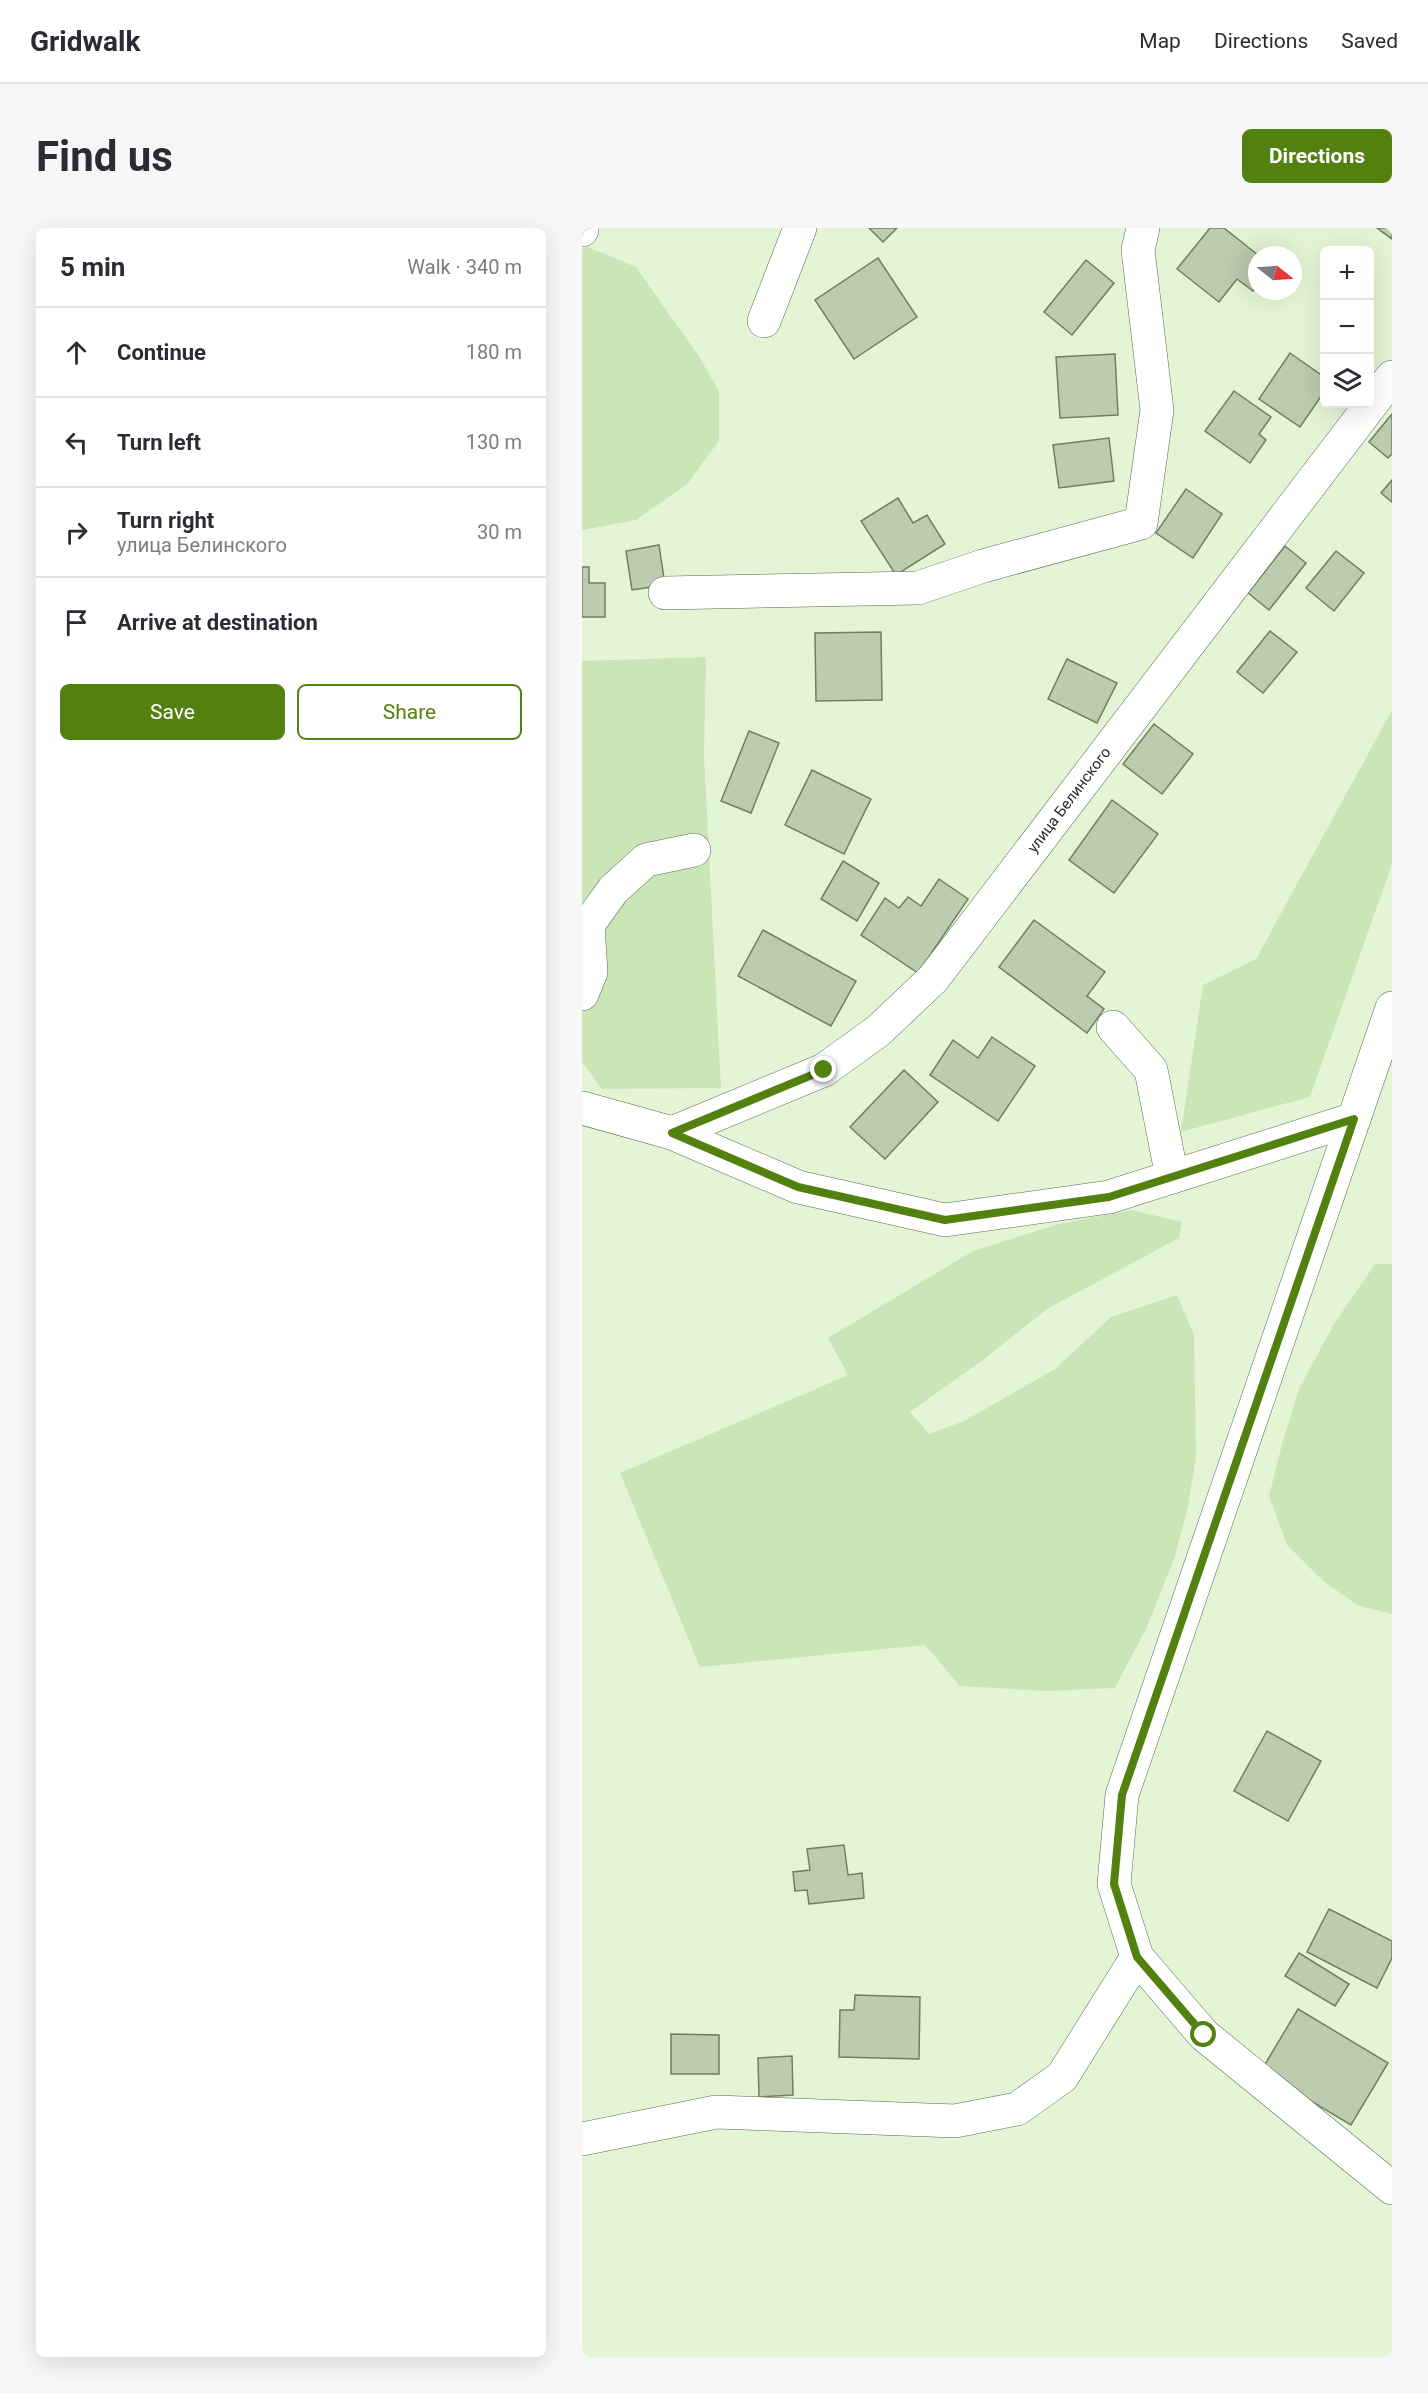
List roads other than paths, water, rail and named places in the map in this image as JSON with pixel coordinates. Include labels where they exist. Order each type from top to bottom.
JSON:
[{"type":"street","points":[[764,321],[800,228]]},
{"type":"street","points":[[665,593],[918,588],[983,566],[1141,523],[1157,410],[1138,250],[1143,228]]},
{"type":"street","name":"улица Белинского","points":[[672,1133],[824,1070],[878,1031],[933,979],[1392,377]]},
{"type":"street","points":[[582,994],[591,972],[588,925],[613,890],[646,860],[694,850]]},
{"type":"street","points":[[1392,1008],[1122,1795],[1114,1884],[1137,1957],[1204,2035],[1392,2188]]},
{"type":"street","points":[[1113,1027],[1151,1070],[1172,1177]]},
{"type":"street","points":[[582,1108],[672,1133],[798,1187],[945,1220],[1109,1197],[1354,1119]]},
{"type":"street","points":[[582,2139],[716,2112],[955,2121],[1017,2109],[1062,2077],[1137,1957]]}]
